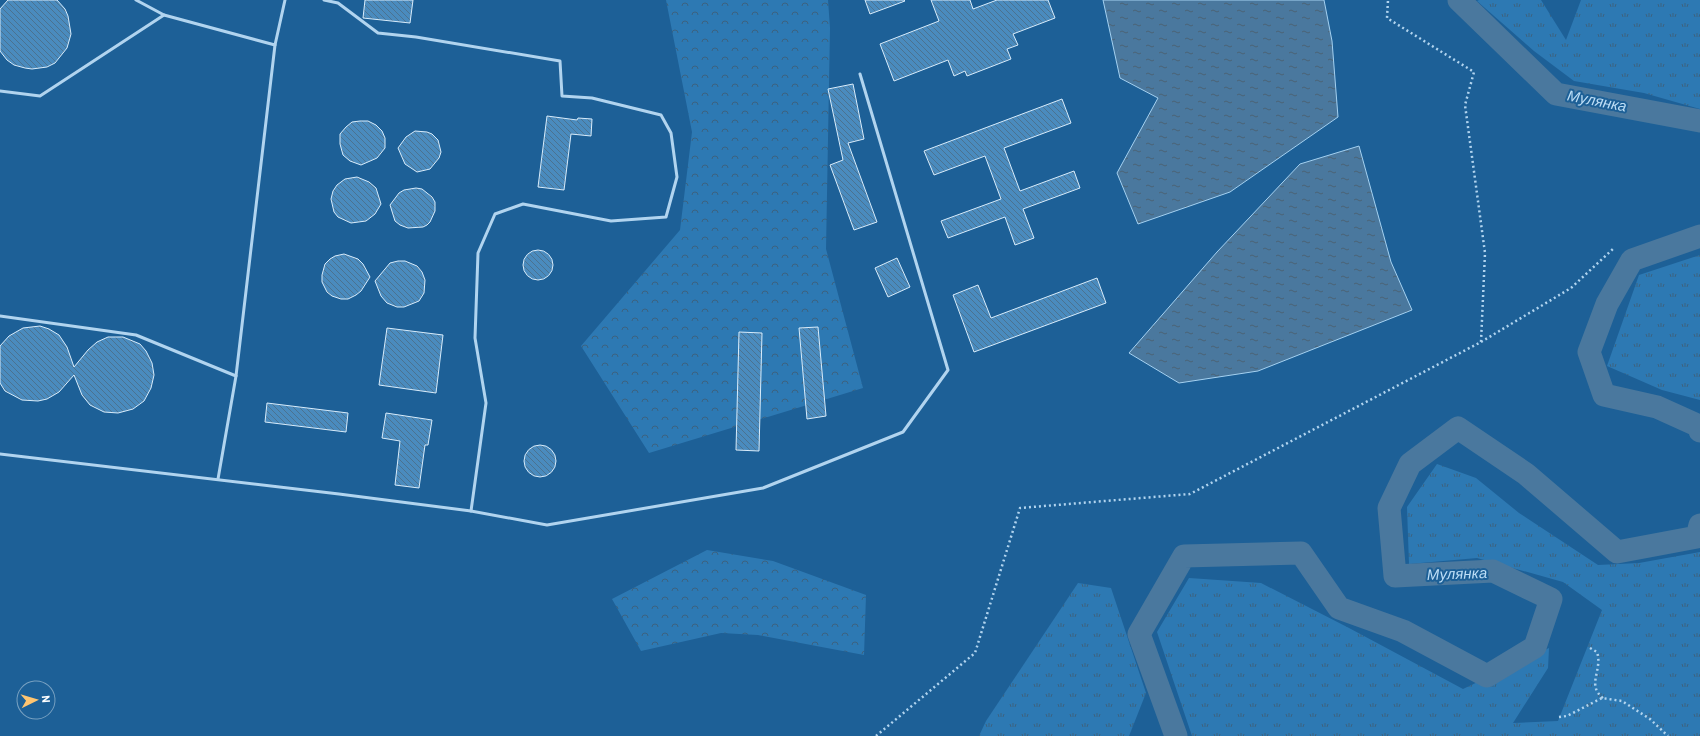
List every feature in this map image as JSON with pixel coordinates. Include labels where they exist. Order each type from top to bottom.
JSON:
[{"type":"lane","points":[[136,0],[164,15],[275,45]]},
{"type":"lane","points":[[218,479],[236,376],[275,45],[285,0]]},
{"type":"lane","points":[[324,0],[338,3],[378,33],[416,37],[560,61],[562,96],[592,98],[661,115],[672,133],[677,177],[666,217],[611,221],[523,204],[495,214],[478,253],[474,338],[486,403],[471,511]]},
{"type":"lane","points":[[0,91],[40,96],[164,15]]},
{"type":"lane","points":[[0,454],[218,479],[471,511],[547,525],[763,488],[903,432],[948,370],[860,74]]},
{"type":"lane","points":[[0,316],[136,335],[236,376]]},
{"type":"path","points":[[1388,0],[1387,18],[1474,72],[1465,105],[1485,253],[1481,342]]},
{"type":"path","points":[[876,736],[976,653],[1020,508],[1190,494],[1481,342],[1571,288],[1614,248]]},
{"type":"path","points":[[1590,648],[1597,652],[1600,659],[1594,685],[1597,693],[1604,698],[1622,701],[1650,719],[1668,736]]},
{"type":"path","points":[[1559,717],[1567,716],[1604,698]]},
{"type":"green space","points":[[666,0],[828,0],[830,28],[826,249],[863,388],[649,453],[581,346],[680,230],[692,132]]},
{"type":"green space","points":[[1541,0],[1566,40],[1581,0],[1700,0],[1700,109],[1644,93],[1574,81],[1534,51],[1477,1]]},
{"type":"green space","points":[[1700,255],[1700,400],[1662,390],[1607,366],[1639,275]]},
{"type":"green space","points":[[1437,464],[1476,478],[1519,513],[1598,565],[1639,563],[1700,552],[1700,736],[1192,736],[1157,632],[1189,578],[1261,583],[1463,689],[1549,648],[1548,668],[1513,723],[1558,721],[1602,610],[1563,582],[1477,558],[1409,564],[1407,507]]},
{"type":"green space","points":[[707,550],[773,561],[866,595],[864,655],[758,635],[721,633],[641,651],[612,599]]},
{"type":"green space","points":[[1078,583],[1111,588],[1146,693],[1129,736],[979,736],[986,721]]},
{"type":"water","points":[[1103,0],[1324,0],[1332,41],[1338,117],[1230,192],[1138,224],[1117,173],[1158,98],[1120,78]]},
{"type":"water","points":[[1359,146],[1391,262],[1412,310],[1258,371],[1179,383],[1129,353],[1217,252],[1300,164]]},
{"type":"building","points":[[8,0],[57,0],[65,9],[68,16],[71,34],[67,48],[55,63],[47,67],[32,69],[25,68],[14,65],[7,60],[0,51],[0,9]]},
{"type":"building","points":[[365,0],[413,0],[410,23],[363,18]]},
{"type":"building","points":[[865,0],[904,0],[905,1],[870,14]]},
{"type":"building","points":[[931,0],[970,0],[973,9],[997,0],[1048,0],[1055,18],[1013,34],[1018,45],[1007,49],[1011,59],[967,76],[965,71],[954,76],[948,60],[894,81],[880,44],[939,21]]},
{"type":"building","points":[[853,84],[864,139],[848,143],[877,222],[854,230],[830,165],[843,160],[828,89]]},
{"type":"building","points":[[1062,99],[1071,123],[1004,148],[1020,191],[1074,171],[1080,188],[1023,209],[1034,238],[1015,245],[1005,217],[948,238],[941,221],[1001,199],[985,156],[934,175],[924,151]]},
{"type":"building","points":[[547,116],[577,120],[578,118],[592,119],[591,136],[571,134],[564,190],[538,187]]},
{"type":"building","points":[[368,121],[376,125],[382,131],[385,138],[385,148],[377,158],[361,165],[350,161],[343,155],[340,144],[340,134],[346,127],[352,122]]},
{"type":"building","points":[[415,131],[432,134],[438,140],[441,152],[439,158],[430,169],[417,172],[405,164],[398,148],[406,137]]},
{"type":"building","points":[[357,177],[369,182],[376,188],[381,204],[375,214],[366,221],[351,223],[338,217],[334,212],[331,199],[333,191],[337,185],[345,179]]},
{"type":"building","points":[[416,188],[422,189],[432,197],[435,202],[435,211],[427,225],[423,227],[408,228],[395,221],[390,205],[399,193],[404,190]]},
{"type":"building","points":[[538,250],[548,255],[553,265],[548,275],[538,280],[528,275],[523,265],[528,255]]},
{"type":"building","points":[[344,254],[358,259],[363,264],[370,277],[361,291],[348,299],[341,299],[332,296],[327,292],[322,282],[325,264],[335,256]]},
{"type":"building","points":[[897,258],[910,287],[888,297],[875,268]]},
{"type":"building","points":[[405,261],[417,266],[422,272],[425,280],[424,293],[419,301],[404,307],[397,307],[387,303],[381,296],[375,281],[390,263]]},
{"type":"building","points":[[1097,278],[1106,303],[974,352],[953,295],[978,285],[991,318]]},
{"type":"building","points":[[40,326],[59,335],[67,347],[74,367],[88,350],[97,342],[108,337],[123,337],[140,344],[146,351],[152,363],[154,375],[151,388],[144,401],[133,409],[118,413],[104,412],[90,405],[82,395],[74,375],[59,392],[47,399],[38,401],[22,400],[5,391],[0,383],[0,346],[9,336],[23,328]]},
{"type":"building","points":[[818,327],[826,416],[807,419],[799,328]]},
{"type":"building","points":[[387,328],[443,335],[436,393],[379,385]]},
{"type":"building","points":[[739,332],[762,333],[759,451],[736,450]]},
{"type":"building","points":[[267,403],[348,413],[346,432],[265,422]]},
{"type":"building","points":[[386,413],[432,420],[428,445],[425,445],[419,488],[395,485],[400,441],[382,438]]},
{"type":"building","points":[[540,445],[546,446],[553,452],[556,461],[555,467],[549,474],[540,477],[534,476],[527,470],[524,461],[525,455],[531,448]]},
{"type":"waterway","name":"Мулянка","points":[[1459,0],[1556,94],[1700,121]]},
{"type":"waterway","name":"Мулянка","points":[[1700,236],[1632,260],[1607,304],[1589,352],[1604,395],[1657,407],[1699,426],[1700,431]]},
{"type":"waterway","name":"Мулянка","points":[[1176,736],[1139,634],[1184,556],[1301,553],[1339,608],[1403,631],[1487,676],[1535,647],[1551,599],[1493,571],[1395,576],[1389,508],[1410,464],[1458,428],[1526,474],[1617,552],[1697,537],[1700,525]]}]
